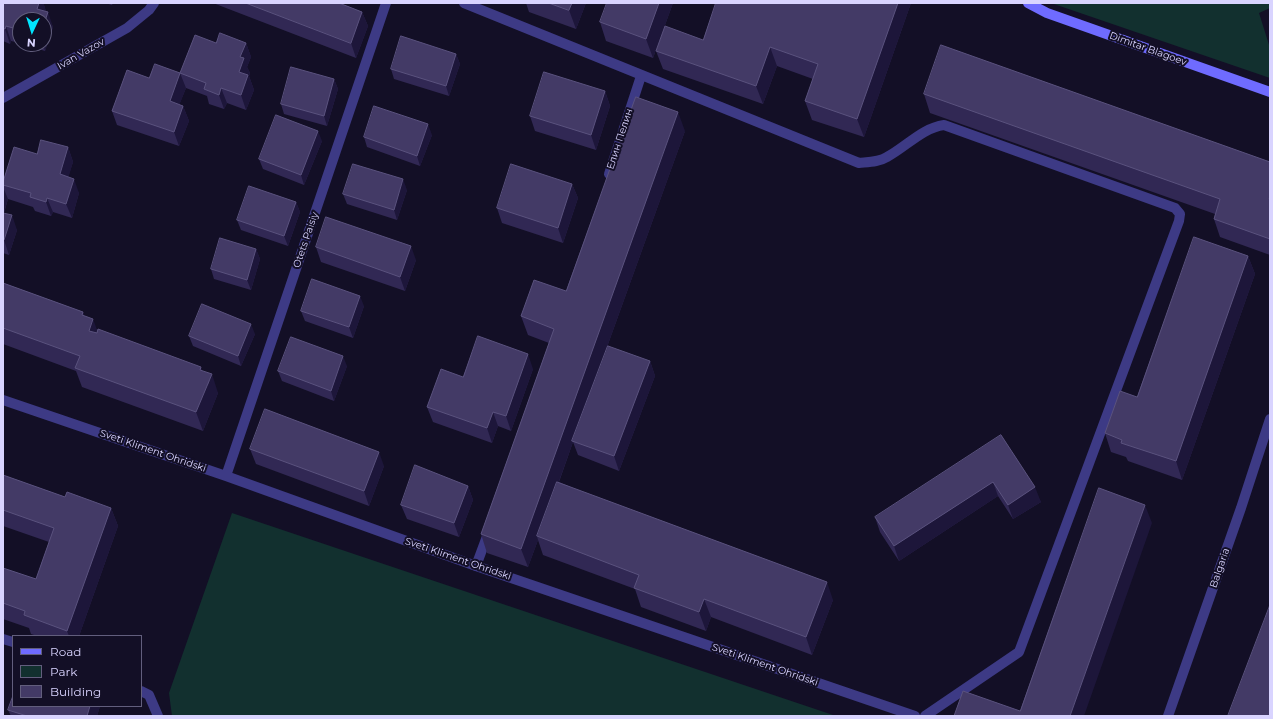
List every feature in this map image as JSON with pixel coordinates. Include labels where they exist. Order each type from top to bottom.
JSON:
[{"type":"street","name":"Ivan Vazov","points":[[3,98],[127,28],[149,10],[154,3]]},
{"type":"street","name":"Otets Paisiy","points":[[226,476],[386,3]]},
{"type":"street","points":[[464,3],[641,76],[860,163],[872,162],[886,158],[934,127],[944,125],[1175,208],[1180,214],[1180,221],[1096,450],[1019,652],[925,716]]},
{"type":"street","name":"Dimitar Blagoev","points":[[1028,3],[1047,13],[1270,92]]},
{"type":"street","points":[[1040,3],[1047,13]]},
{"type":"street","name":"Елин Пелин","points":[[605,186],[641,76]]},
{"type":"street","name":"Sveti Kliment Ohridski","points":[[3,400],[226,476],[476,566],[914,716]]},
{"type":"street","name":"Balgaria","points":[[1168,716],[1241,508],[1270,419]]},
{"type":"street","points":[[476,566],[492,522]]},
{"type":"street","points":[[142,692],[149,695],[158,716]]},
{"type":"green space","points":[[1051,3],[1270,3],[1270,8],[1259,13],[1270,48],[1270,78]]},
{"type":"green space","points":[[232,513],[836,716],[172,716],[169,693]]},
{"type":"building","points":[[3,3],[39,3],[37,9],[48,12],[12,12],[12,28],[6,26],[5,29],[3,28]]},
{"type":"building","points":[[246,3],[339,3],[362,12],[351,43]]},
{"type":"building","points":[[549,3],[572,3],[569,10]]},
{"type":"building","points":[[607,3],[659,3],[646,39],[600,22]]},
{"type":"building","points":[[716,3],[898,3],[857,119],[805,101],[818,64],[770,47],[756,86],[656,51],[665,26],[703,40]]},
{"type":"building","points":[[220,33],[246,43],[240,57],[244,58],[239,72],[248,75],[241,95],[221,88],[219,95],[204,89],[206,83],[180,73],[195,35],[216,43]]},
{"type":"building","points":[[401,36],[456,54],[446,86],[391,69]]},
{"type":"building","points":[[941,45],[1270,162],[1270,239],[1214,219],[1220,199],[924,94]]},
{"type":"building","points":[[155,64],[180,73],[170,101],[183,106],[174,132],[112,111],[127,70],[149,78]]},
{"type":"building","points":[[291,67],[334,79],[324,116],[281,104]]},
{"type":"building","points":[[544,72],[605,91],[591,135],[530,116]]},
{"type":"building","points":[[636,97],[678,112],[521,549],[481,534],[554,329],[521,316],[534,280],[566,291]]},
{"type":"building","points":[[374,106],[428,124],[417,156],[364,137]]},
{"type":"building","points":[[276,115],[318,131],[301,175],[259,159]]},
{"type":"building","points":[[41,140],[68,147],[60,174],[74,179],[66,204],[47,198],[46,202],[30,197],[31,193],[3,185],[14,147],[37,154]]},
{"type":"building","points":[[353,164],[403,179],[394,210],[343,194]]},
{"type":"building","points":[[511,164],[572,184],[558,228],[497,208]]},
{"type":"building","points":[[249,186],[296,202],[284,236],[237,220]]},
{"type":"building","points":[[3,213],[12,215],[4,240],[3,240]]},
{"type":"building","points":[[326,217],[411,246],[400,277],[316,247]]},
{"type":"building","points":[[1194,237],[1248,256],[1176,461],[1121,443],[1122,440],[1105,433],[1120,391],[1137,397]]},
{"type":"building","points":[[220,238],[256,249],[247,280],[211,269]]},
{"type":"building","points":[[312,279],[360,296],[349,327],[301,311]]},
{"type":"building","points":[[3,283],[83,312],[82,315],[93,319],[89,331],[97,333],[98,329],[201,367],[200,370],[212,374],[196,412],[75,368],[80,356],[3,328]]},
{"type":"building","points":[[202,304],[251,324],[238,356],[189,336]]},
{"type":"building","points":[[478,336],[528,354],[506,416],[493,412],[487,428],[427,407],[441,369],[463,377]]},
{"type":"building","points":[[291,337],[343,356],[331,391],[278,371]]},
{"type":"building","points":[[608,346],[650,361],[614,456],[572,441]]},
{"type":"building","points":[[265,409],[379,452],[364,491],[250,449]]},
{"type":"building","points":[[1001,435],[1035,487],[1008,505],[993,482],[894,546],[875,517]]},
{"type":"building","points":[[415,465],[468,486],[454,523],[401,505]]},
{"type":"building","points":[[3,475],[65,497],[67,492],[111,508],[67,631],[24,615],[25,611],[3,603],[3,568],[36,579],[54,528],[3,510]]},
{"type":"building","points":[[557,482],[827,582],[806,637],[704,599],[699,612],[634,588],[639,575],[537,536]]},
{"type":"building","points":[[1099,488],[1145,505],[1070,716],[954,716],[963,691],[1020,711]]},
{"type":"building","points":[[1270,605],[1270,716],[1228,716]]},
{"type":"building","points":[[12,699],[12,707],[90,707],[87,716],[27,716],[8,710]]}]
